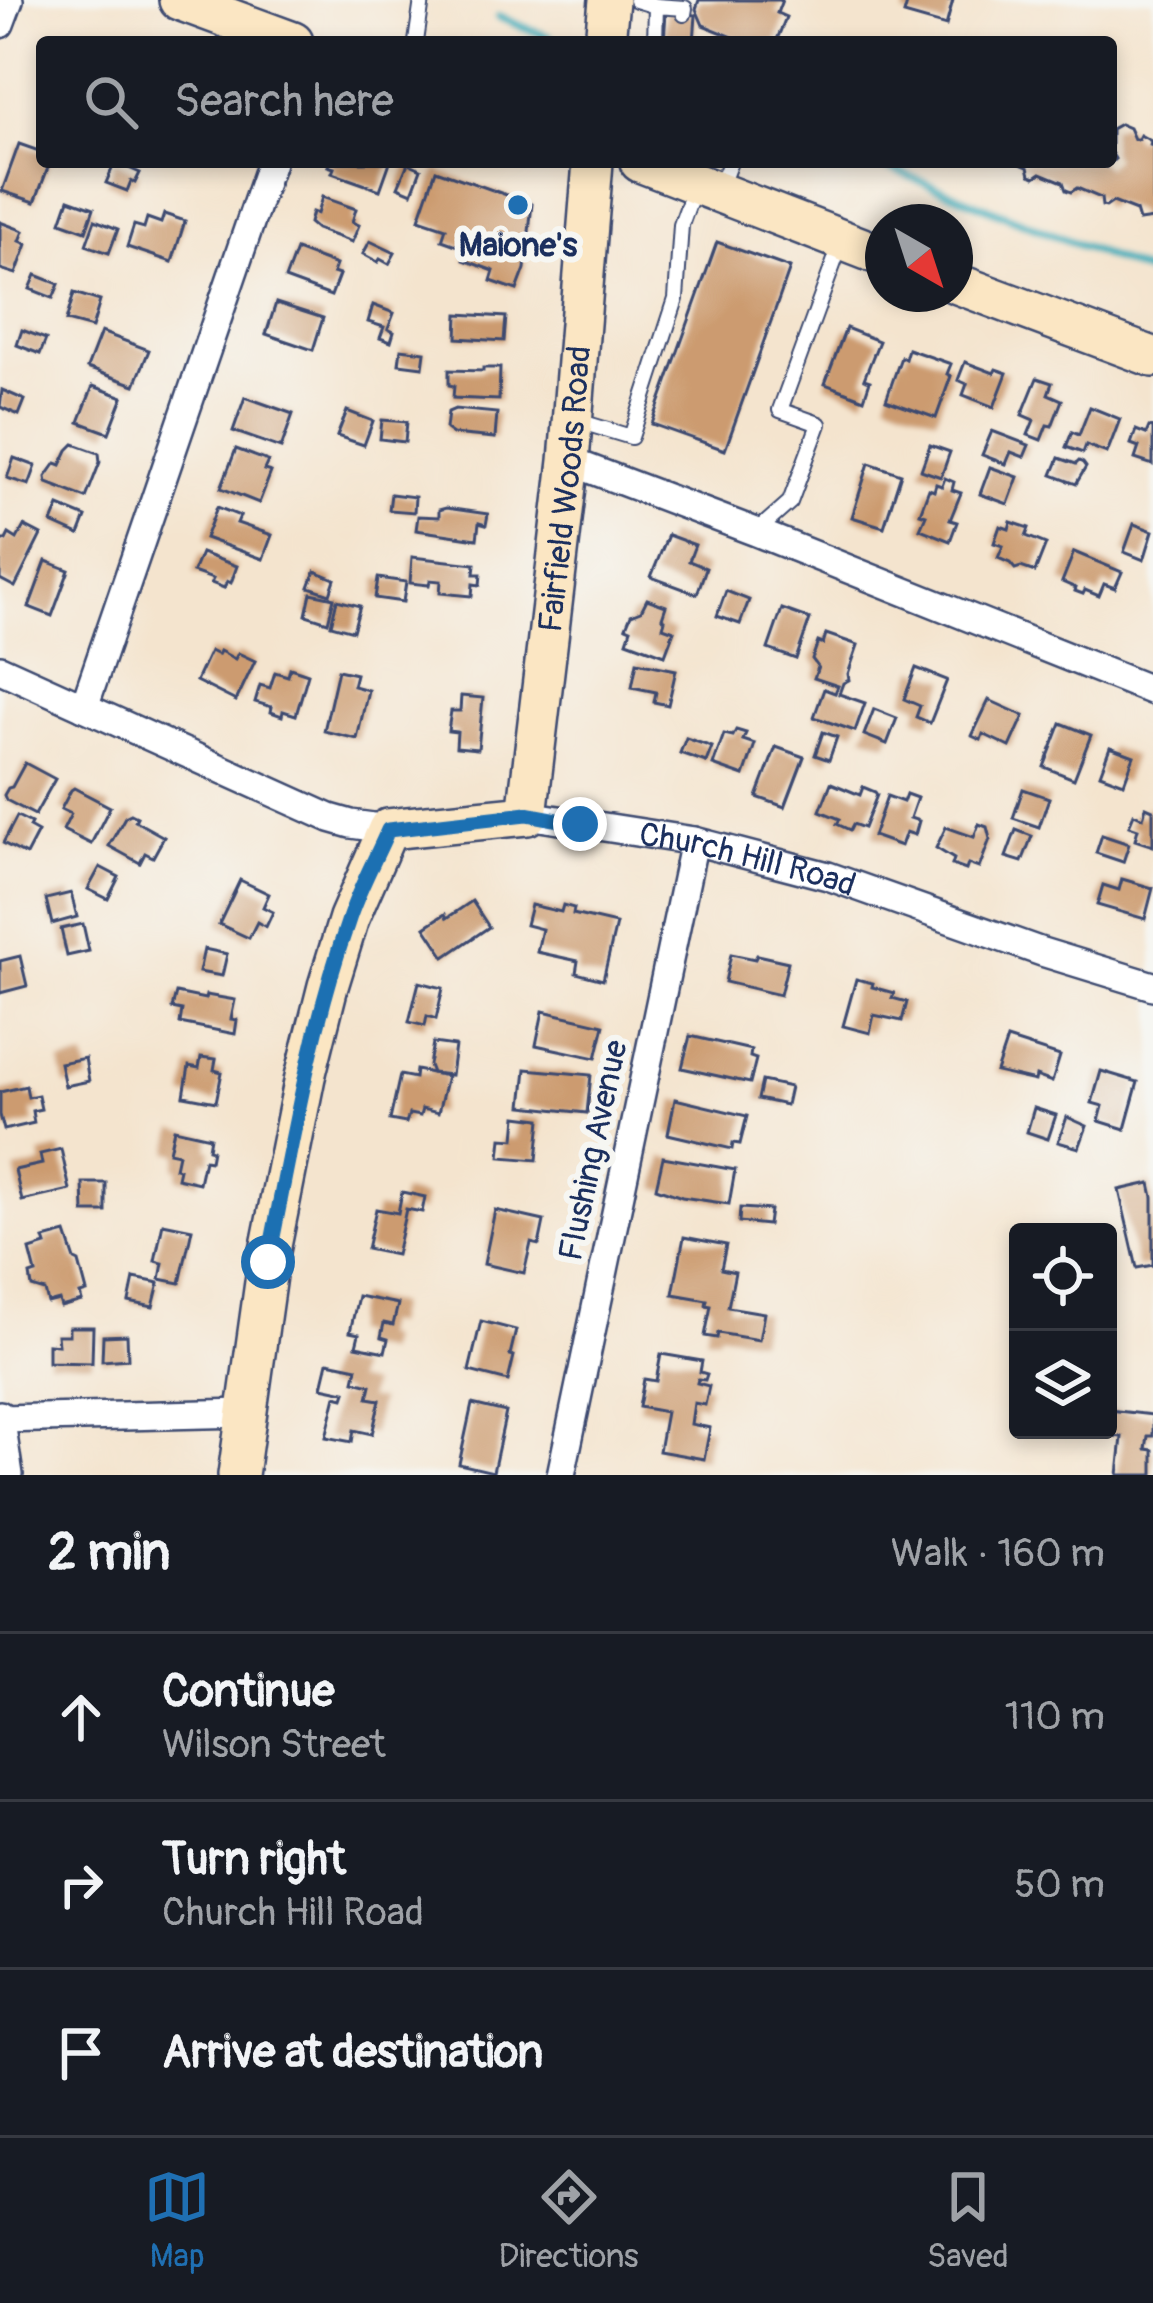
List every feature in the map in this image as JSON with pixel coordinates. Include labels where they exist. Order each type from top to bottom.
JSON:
[{"type":"main road","points":[[178,0],[277,36]]},
{"type":"main road","points":[[606,36],[609,0]]},
{"type":"main road","name":"Fairfield Woods Road","points":[[527,814],[569,461],[593,168]]},
{"type":"main road","points":[[685,172],[865,249]]},
{"type":"main road","points":[[973,290],[1153,357]]},
{"type":"main road","name":"Church Hill Road","points":[[388,830],[527,814]]},
{"type":"main road","points":[[238,1475],[268,1262],[305,1077],[349,918],[388,830]]},
{"type":"street","points":[[0,24],[9,0]]},
{"type":"street","points":[[84,707],[269,168]]},
{"type":"street","points":[[569,461],[1153,691]]},
{"type":"street","name":"Church Hill Road","points":[[0,668],[330,818],[388,830]]},
{"type":"street","name":"Church Hill Road","points":[[527,814],[694,841],[828,876],[1153,986]]},
{"type":"street","name":"Flushing Avenue","points":[[561,1475],[694,841]]},
{"type":"street","points":[[8,1475],[0,1418],[246,1413]]},
{"type":"lane","points":[[417,36],[422,0]]},
{"type":"lane","points":[[637,0],[685,8],[684,14]]},
{"type":"lane","points":[[655,36],[656,6]]},
{"type":"lane","points":[[572,419],[631,437],[676,299],[685,172]]},
{"type":"lane","points":[[756,532],[790,502],[818,424],[780,410],[842,241]]},
{"type":"building","points":[[699,0],[782,0],[777,13],[786,17],[778,36],[730,36],[703,25],[696,9]]},
{"type":"building","points":[[908,0],[953,0],[946,26],[904,14]]},
{"type":"building","points":[[666,12],[696,15],[694,36],[664,36]]},
{"type":"building","points":[[1117,126],[1129,128],[1134,139],[1140,135],[1153,146],[1153,219],[1139,221],[1136,211],[1113,202],[1102,206],[1101,198],[1077,188],[1066,190],[1063,182],[1041,173],[1030,175],[1028,168],[1117,168]]},
{"type":"building","points":[[19,144],[36,150],[36,168],[48,168],[35,202],[2,191]]},
{"type":"building","points":[[112,168],[140,173],[127,191],[106,183]]},
{"type":"building","points":[[334,168],[388,168],[380,190],[332,173]]},
{"type":"building","points":[[406,168],[421,169],[412,193],[398,187]]},
{"type":"building","points":[[436,170],[532,204],[525,269],[517,290],[491,281],[494,271],[464,260],[467,249],[442,240],[446,228],[419,219]]},
{"type":"building","points":[[322,197],[356,209],[352,222],[359,225],[352,242],[309,223]]},
{"type":"building","points":[[69,199],[94,208],[86,231],[61,222]]},
{"type":"building","points":[[164,214],[185,221],[172,262],[127,247],[134,225],[144,228],[147,218],[161,223]]},
{"type":"building","points":[[95,220],[118,229],[109,253],[86,245]]},
{"type":"building","points":[[0,222],[24,231],[20,241],[27,244],[16,274],[0,269]]},
{"type":"building","points":[[370,241],[395,253],[389,264],[363,254]]},
{"type":"building","points":[[717,242],[790,268],[725,450],[652,424]]},
{"type":"building","points":[[296,250],[336,265],[333,273],[339,275],[331,296],[285,279]]},
{"type":"building","points":[[36,275],[59,284],[53,298],[30,289]]},
{"type":"building","points":[[74,293],[100,301],[92,328],[66,321]]},
{"type":"building","points":[[276,303],[323,318],[313,350],[266,334]]},
{"type":"building","points":[[373,305],[394,313],[388,329],[394,332],[391,342],[380,338],[384,327],[368,322]]},
{"type":"building","points":[[458,314],[506,317],[504,341],[457,338]]},
{"type":"building","points":[[846,328],[879,341],[864,379],[870,381],[864,399],[825,384]]},
{"type":"building","points":[[22,330],[46,339],[40,354],[17,345]]},
{"type":"building","points":[[101,332],[149,350],[135,385],[87,368]]},
{"type":"building","points":[[401,349],[425,352],[423,367],[399,364]]},
{"type":"building","points":[[908,349],[951,364],[936,418],[886,400]]},
{"type":"building","points":[[965,362],[1007,373],[994,407],[963,395],[967,384],[958,380]]},
{"type":"building","points":[[500,368],[499,400],[453,398],[449,370]]},
{"type":"building","points":[[1037,378],[1052,383],[1048,394],[1062,400],[1041,440],[1028,435],[1034,420],[1022,415]]},
{"type":"building","points":[[93,386],[123,397],[109,433],[79,422]]},
{"type":"building","points":[[2,390],[25,400],[19,415],[0,407]]},
{"type":"building","points":[[245,397],[293,414],[281,448],[233,431]]},
{"type":"building","points":[[1090,407],[1120,419],[1107,453],[1086,445],[1083,453],[1066,447],[1072,432],[1079,435]]},
{"type":"building","points":[[347,411],[373,421],[364,445],[337,436]]},
{"type":"building","points":[[448,412],[497,413],[495,438],[453,434],[446,429]]},
{"type":"building","points":[[382,420],[407,422],[405,442],[380,439]]},
{"type":"building","points":[[1153,428],[1153,465],[1135,459],[1139,447],[1131,444],[1136,430],[1146,434]]},
{"type":"building","points":[[992,431],[1029,445],[1024,457],[1011,452],[1006,464],[982,455]]},
{"type":"building","points":[[74,444],[99,453],[86,498],[47,483],[46,477],[56,463],[61,465]]},
{"type":"building","points":[[930,445],[950,452],[941,477],[921,470]]},
{"type":"building","points":[[236,449],[268,461],[264,470],[271,472],[259,503],[221,488]]},
{"type":"building","points":[[14,458],[36,466],[29,485],[7,478]]},
{"type":"building","points":[[1059,458],[1086,467],[1076,484],[1052,475]]},
{"type":"building","points":[[869,463],[901,474],[884,527],[852,517]]},
{"type":"building","points":[[990,467],[1018,477],[1008,504],[980,494]]},
{"type":"building","points":[[945,478],[954,482],[952,490],[961,493],[950,520],[957,522],[950,541],[920,529],[929,489],[942,486]]},
{"type":"building","points":[[391,494],[415,497],[414,512],[389,510]]},
{"type":"building","points":[[59,506],[86,517],[79,535],[52,523]]},
{"type":"building","points":[[217,507],[240,516],[237,523],[272,535],[263,559],[205,538]]},
{"type":"building","points":[[439,510],[488,514],[486,525],[479,523],[477,539],[416,530],[418,516],[439,517]]},
{"type":"building","points":[[1011,522],[1029,528],[1026,536],[1046,544],[1035,572],[1015,569],[998,558],[1003,546],[994,543],[1000,526],[1009,529]]},
{"type":"building","points":[[1134,524],[1153,531],[1144,560],[1124,552]]},
{"type":"building","points":[[24,526],[41,535],[15,587],[0,579],[0,540],[9,534],[17,539]]},
{"type":"building","points":[[668,535],[695,545],[689,561],[706,568],[697,594],[651,577]]},
{"type":"building","points":[[1074,552],[1122,572],[1115,588],[1104,584],[1099,596],[1075,591],[1062,582]]},
{"type":"building","points":[[201,553],[237,566],[231,583],[227,581],[224,588],[193,572]]},
{"type":"building","points":[[412,557],[475,564],[480,585],[473,584],[472,596],[440,593],[441,581],[410,583]]},
{"type":"building","points":[[46,561],[69,570],[52,616],[29,607]]},
{"type":"building","points":[[315,571],[335,579],[330,594],[309,587]]},
{"type":"building","points":[[378,578],[406,582],[403,602],[375,598]]},
{"type":"building","points":[[726,591],[749,600],[740,624],[717,616]]},
{"type":"building","points":[[311,593],[334,598],[328,622],[306,615]]},
{"type":"building","points":[[647,599],[666,606],[663,627],[674,631],[665,655],[627,641],[631,615],[641,611]]},
{"type":"building","points":[[337,600],[360,606],[353,631],[331,625]]},
{"type":"building","points":[[782,609],[810,619],[796,659],[768,649]]},
{"type":"building","points":[[826,634],[858,645],[849,680],[839,694],[865,703],[855,731],[814,717],[824,689],[835,693],[838,686],[814,678],[818,667],[812,659]]},
{"type":"building","points":[[210,651],[235,659],[238,653],[255,661],[236,701],[196,681]]},
{"type":"building","points":[[637,662],[676,670],[668,705],[654,702],[656,692],[632,687]]},
{"type":"building","points":[[290,668],[308,674],[296,715],[283,711],[282,716],[255,702],[260,685],[270,688],[275,672],[288,676]]},
{"type":"building","points":[[916,668],[947,680],[930,723],[916,717],[920,706],[904,699]]},
{"type":"building","points":[[338,670],[356,674],[353,686],[368,690],[357,739],[324,731]]},
{"type":"building","points":[[461,696],[483,698],[478,749],[456,747],[457,732],[448,731],[451,711],[460,711]]},
{"type":"building","points":[[989,700],[1024,716],[1010,747],[983,734],[981,740],[972,736]]},
{"type":"building","points":[[874,709],[897,718],[887,744],[864,735]]},
{"type":"building","points":[[1061,723],[1091,735],[1074,779],[1044,767]]},
{"type":"building","points":[[736,730],[746,733],[743,740],[755,744],[744,776],[713,765],[724,734],[733,736]]},
{"type":"building","points":[[823,732],[837,737],[829,760],[815,755]]},
{"type":"building","points":[[686,738],[712,747],[706,762],[680,753]]},
{"type":"building","points":[[776,747],[804,757],[785,807],[757,797]]},
{"type":"building","points":[[1110,747],[1134,756],[1124,783],[1100,774]]},
{"type":"building","points":[[25,763],[55,779],[35,815],[4,795]]},
{"type":"building","points":[[831,783],[860,795],[863,787],[875,792],[864,828],[853,824],[850,830],[837,824],[840,819],[820,811]]},
{"type":"building","points":[[74,788],[110,807],[91,844],[63,830],[71,814],[61,809]]},
{"type":"building","points":[[1023,789],[1049,798],[1039,827],[1013,818]]},
{"type":"building","points":[[906,794],[917,798],[910,818],[919,821],[915,835],[906,832],[901,846],[873,836],[887,796],[903,802]]},
{"type":"building","points":[[1146,807],[1153,810],[1153,846],[1135,840],[1138,829],[1129,826],[1134,814],[1143,818]]},
{"type":"building","points":[[131,814],[164,837],[153,857],[145,853],[140,863],[109,846]]},
{"type":"building","points":[[17,816],[38,832],[26,855],[3,843]]},
{"type":"building","points":[[979,824],[987,827],[990,839],[979,868],[952,865],[954,859],[936,848],[946,827],[974,837]]},
{"type":"building","points":[[1016,830],[1032,836],[1022,862],[1006,857]]},
{"type":"building","points":[[1102,835],[1129,844],[1123,862],[1096,853]]},
{"type":"building","points":[[100,867],[119,877],[108,899],[88,889]]},
{"type":"building","points":[[1122,879],[1153,888],[1145,919],[1097,905],[1103,885],[1119,890]]},
{"type":"building","points":[[240,880],[269,894],[263,907],[273,912],[266,927],[257,922],[249,938],[219,924]]},
{"type":"building","points":[[71,893],[77,917],[52,924],[46,899]]},
{"type":"building","points":[[472,901],[489,927],[445,957],[425,927]]},
{"type":"building","points":[[531,905],[561,912],[563,905],[574,908],[573,914],[616,924],[603,980],[576,973],[578,961],[537,952],[542,929],[526,925]]},
{"type":"building","points":[[83,924],[89,951],[67,956],[61,929]]},
{"type":"building","points":[[204,949],[227,954],[222,976],[199,972]]},
{"type":"building","points":[[731,954],[788,962],[780,995],[725,982]]},
{"type":"building","points":[[20,956],[27,986],[0,993],[0,961]]},
{"type":"building","points":[[856,979],[907,1002],[902,1021],[874,1015],[870,1033],[843,1026]]},
{"type":"building","points":[[419,982],[443,988],[436,1019],[427,1016],[425,1026],[409,1022]]},
{"type":"building","points":[[176,993],[235,1000],[231,1019],[237,1020],[235,1034],[180,1023],[182,1010],[172,1008]]},
{"type":"building","points":[[543,1011],[604,1025],[596,1058],[536,1045]]},
{"type":"building","points":[[690,1036],[751,1050],[750,1057],[756,1059],[750,1083],[682,1068]]},
{"type":"building","points":[[1007,1039],[1060,1056],[1052,1082],[996,1072]]},
{"type":"building","points":[[433,1043],[455,1046],[451,1075],[432,1073]]},
{"type":"building","points":[[201,1057],[216,1059],[214,1070],[222,1072],[216,1102],[184,1096],[189,1066],[199,1068]]},
{"type":"building","points":[[85,1058],[89,1081],[65,1086],[60,1063]]},
{"type":"building","points":[[526,1069],[591,1075],[587,1113],[522,1106]]},
{"type":"building","points":[[416,1070],[447,1076],[438,1113],[422,1109],[420,1116],[409,1114],[406,1123],[390,1120],[400,1075],[415,1078]]},
{"type":"building","points":[[1101,1071],[1138,1082],[1125,1129],[1099,1121],[1103,1106],[1092,1103]]},
{"type":"building","points":[[762,1081],[790,1087],[786,1105],[758,1099]]},
{"type":"building","points":[[26,1086],[28,1097],[38,1095],[41,1109],[32,1111],[34,1123],[4,1130],[0,1092]]},
{"type":"building","points":[[675,1099],[747,1116],[740,1144],[733,1143],[732,1149],[668,1134]]},
{"type":"building","points":[[1034,1108],[1056,1115],[1048,1139],[1027,1132]]},
{"type":"building","points":[[517,1116],[541,1119],[537,1160],[500,1157],[502,1138],[515,1139]]},
{"type":"building","points":[[1067,1117],[1087,1126],[1079,1148],[1058,1142]]},
{"type":"building","points":[[174,1129],[210,1137],[210,1161],[204,1160],[199,1183],[177,1178],[178,1154],[169,1152]]},
{"type":"building","points":[[61,1149],[70,1190],[22,1201],[15,1170],[42,1164],[40,1154]]},
{"type":"building","points":[[663,1157],[735,1170],[729,1204],[656,1188]]},
{"type":"building","points":[[83,1183],[106,1183],[106,1212],[84,1212]]},
{"type":"building","points":[[1150,1183],[1153,1265],[1137,1268],[1119,1190]]},
{"type":"building","points":[[402,1192],[425,1197],[422,1212],[406,1209],[396,1255],[367,1249],[376,1209],[398,1213]]},
{"type":"building","points":[[740,1208],[770,1210],[768,1225],[739,1222]]},
{"type":"building","points":[[495,1210],[544,1221],[539,1245],[531,1243],[524,1273],[484,1264]]},
{"type":"building","points":[[163,1223],[192,1229],[180,1283],[160,1279],[163,1263],[155,1261]]},
{"type":"building","points":[[66,1233],[87,1292],[80,1294],[82,1301],[61,1307],[59,1300],[48,1303],[45,1291],[32,1287],[30,1275],[36,1273],[30,1250],[46,1245],[44,1239]]},
{"type":"building","points":[[684,1237],[726,1245],[721,1269],[735,1272],[728,1307],[764,1313],[759,1340],[718,1333],[717,1338],[705,1336],[711,1306],[706,1305],[707,1300],[673,1294]]},
{"type":"building","points":[[134,1278],[159,1283],[153,1307],[129,1302]]},
{"type":"building","points":[[358,1296],[398,1304],[393,1325],[384,1323],[385,1352],[356,1346],[359,1334],[350,1332]]},
{"type":"building","points":[[481,1321],[516,1330],[508,1381],[469,1371]]},
{"type":"building","points":[[69,1327],[93,1327],[92,1363],[48,1362],[48,1344],[58,1345],[57,1335],[69,1335]]},
{"type":"building","points":[[127,1335],[128,1359],[102,1361],[103,1336]]},
{"type":"building","points":[[661,1354],[702,1361],[700,1372],[707,1374],[697,1383],[709,1386],[705,1405],[694,1403],[691,1424],[710,1428],[704,1459],[659,1451],[666,1412],[639,1407],[644,1379],[656,1381]]},
{"type":"building","points":[[328,1362],[357,1368],[354,1381],[371,1385],[368,1398],[380,1400],[372,1434],[354,1430],[352,1442],[326,1437],[336,1396],[344,1398],[346,1392],[322,1387]]},
{"type":"building","points":[[472,1404],[506,1412],[493,1472],[459,1464]]},
{"type":"building","points":[[1117,1411],[1153,1415],[1153,1436],[1148,1436],[1146,1449],[1153,1450],[1153,1475],[1118,1475],[1122,1437],[1117,1436]]},
{"type":"waterway","points":[[498,17],[546,36]]},
{"type":"waterway","points":[[889,168],[1153,275]]},
{"type":"place","name":"Maione's","points":[[518,205]]},
{"type":"route","points":[[268,1262],[328,986],[349,918],[388,830],[527,814],[580,824]]}]
